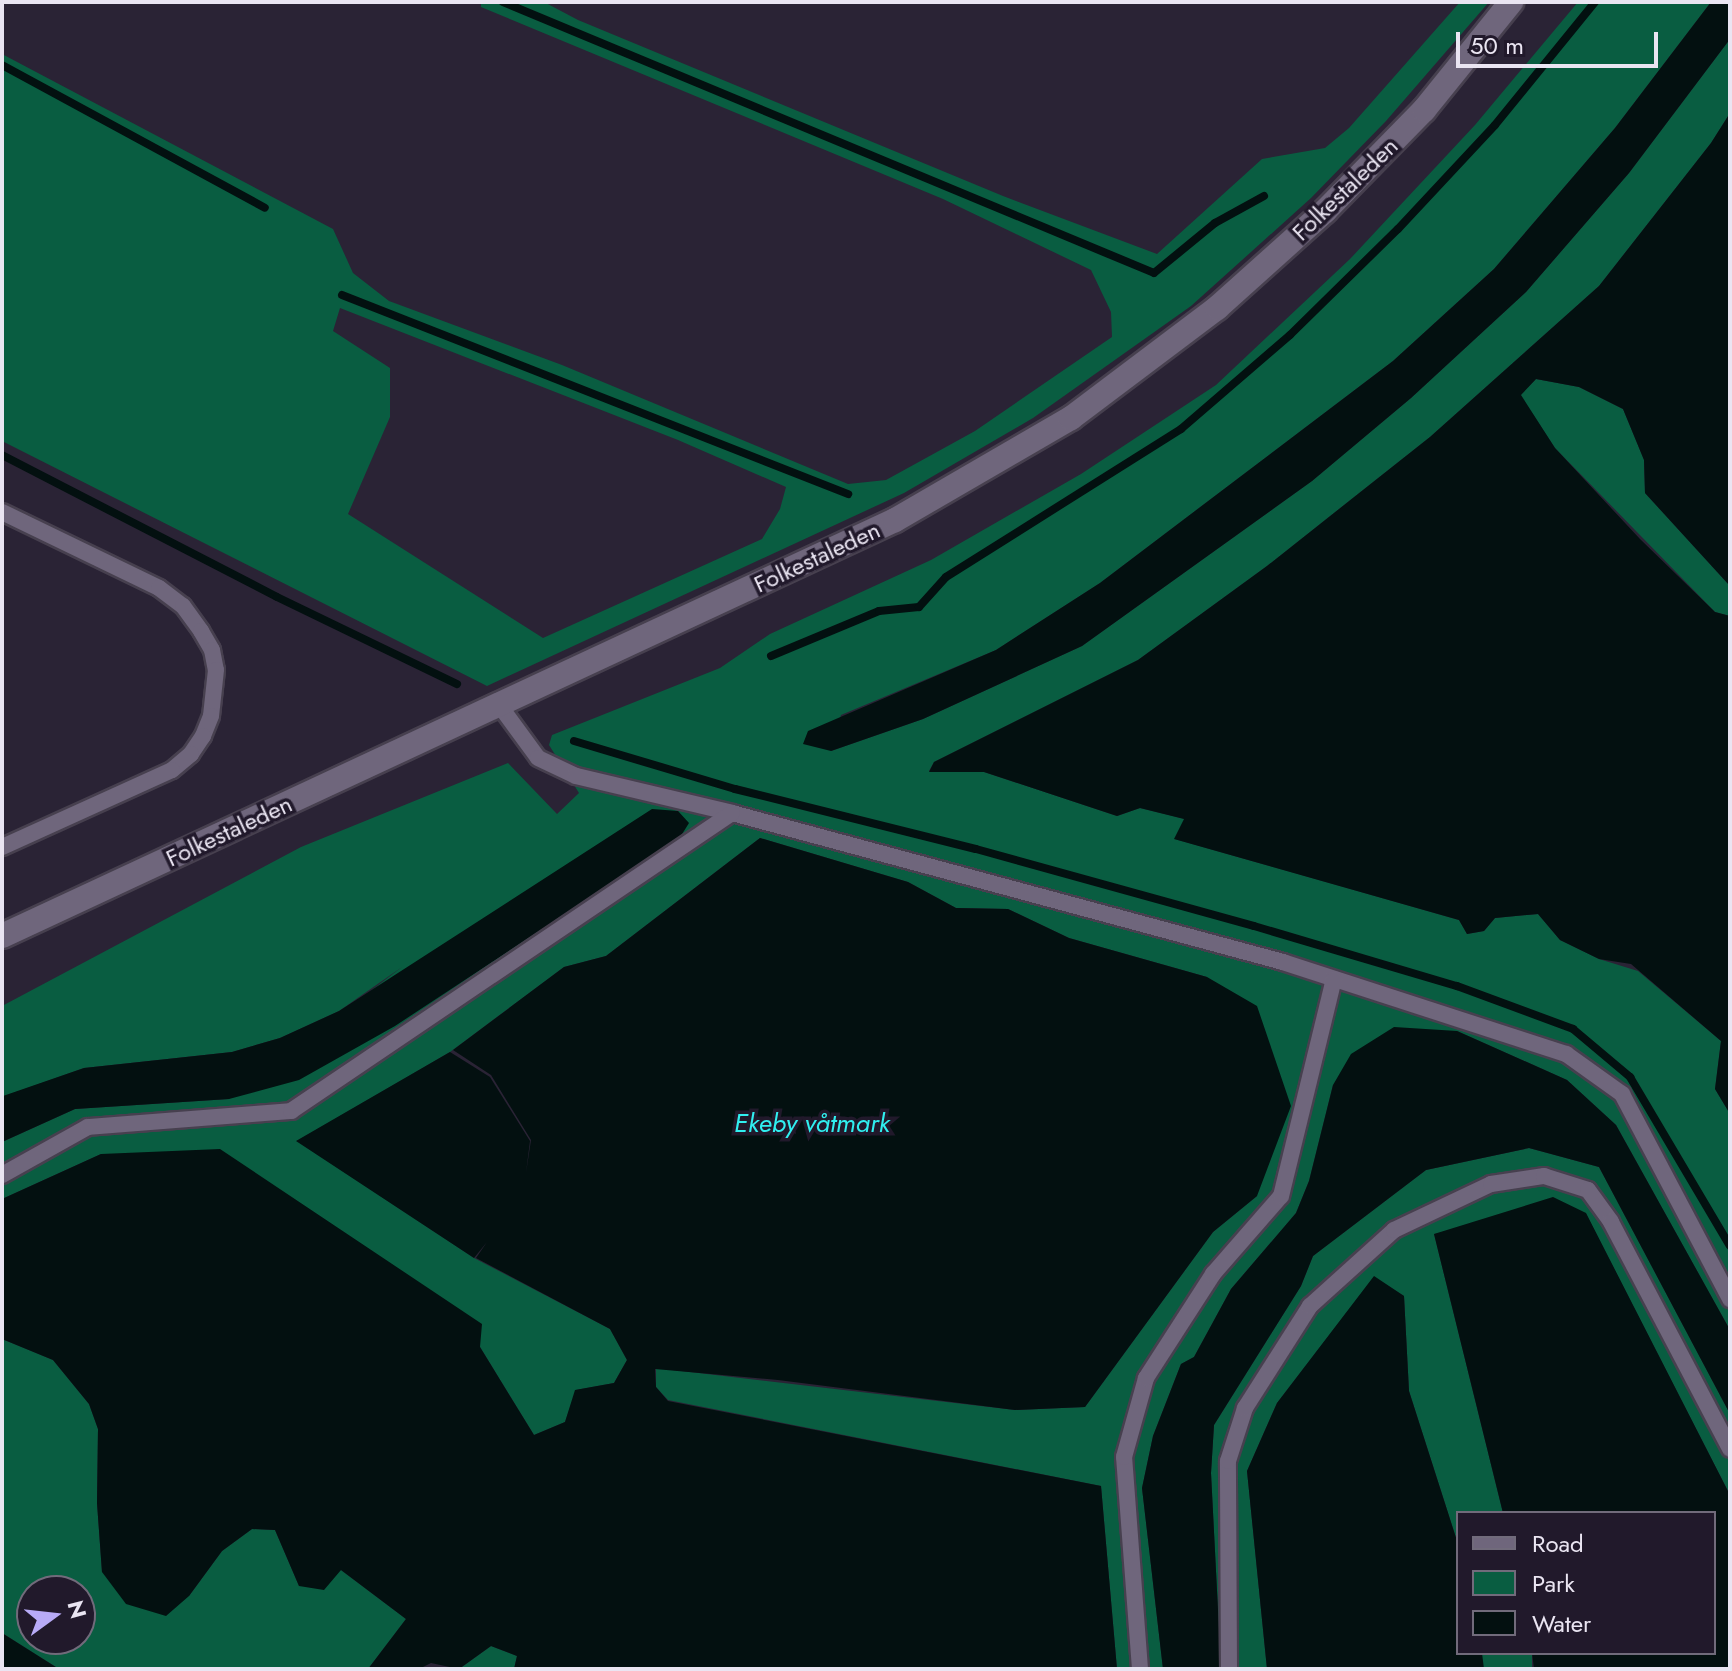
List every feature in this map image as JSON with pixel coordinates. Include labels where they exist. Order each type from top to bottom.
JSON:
[{"type":"main road","name":"Folkestaleden","points":[[2,936],[895,520],[1071,418],[1217,308],[1325,211],[1424,110],[1511,2]]},
{"type":"lane","points":[[2,512],[159,588],[183,606],[201,631],[212,650],[216,670],[211,716],[203,736],[191,754],[172,770],[2,847]]},
{"type":"lane","points":[[500,706],[538,758],[576,776],[732,813],[1334,979],[1566,1054],[1622,1094],[1730,1299]]},
{"type":"lane","points":[[2,1175],[88,1127],[291,1111],[732,813]]},
{"type":"lane","points":[[1140,1669],[1124,1457],[1146,1378],[1213,1274],[1281,1196],[1334,979]]},
{"type":"lane","points":[[1229,1669],[1228,1461],[1245,1408],[1310,1306],[1394,1230],[1491,1184],[1544,1176],[1588,1190],[1611,1222],[1730,1449]]},
{"type":"green space","points":[[481,2],[544,2],[578,20],[1003,196],[1157,254],[1262,159],[1325,148],[1349,128],[1460,2],[1489,2],[1386,121],[1311,198],[1191,306],[1033,418],[904,493],[487,686],[2,441],[2,54],[333,229],[353,273],[389,301],[562,365],[848,484],[886,480],[975,431],[1112,337],[1111,312],[1091,270],[943,199],[481,7]],"holes":[[[340,308],[678,440],[786,487],[780,509],[762,539],[543,638],[348,514],[390,417],[390,368],[333,331]]]},
{"type":"green space","points":[[1578,2],[1711,2],[1615,128],[1494,269],[1393,361],[1100,583],[996,650],[841,715],[831,751],[923,719],[1082,646],[1312,481],[1411,398],[1526,292],[1629,173],[1730,39],[1730,113],[1711,143],[1599,286],[1430,437],[1267,566],[1138,660],[934,762],[929,771],[984,772],[1117,816],[1140,808],[1185,819],[1175,839],[1459,920],[1467,934],[1484,931],[1495,918],[1538,914],[1560,940],[1599,959],[1638,971],[1721,1041],[1715,1089],[1730,1114],[1730,1330],[1616,1125],[1567,1080],[1457,1031],[1333,1085],[1309,1181],[1296,1213],[1231,1289],[1194,1357],[1181,1364],[1153,1436],[1142,1488],[1163,1669],[1117,1669],[1101,1486],[668,1400],[656,1387],[656,1368],[1015,1410],[1085,1407],[1213,1232],[1257,1196],[1207,977],[1069,938],[1008,909],[956,908],[908,882],[760,838],[606,956],[564,967],[450,1052],[297,1141],[474,1258],[610,1329],[627,1360],[614,1383],[576,1390],[565,1422],[534,1435],[480,1347],[101,1154],[2,1199],[2,1142],[75,1109],[229,1099],[402,967],[339,1011],[280,1038],[232,1052],[84,1068],[2,1097],[2,1006],[301,847],[508,763],[557,814],[579,793],[549,745],[552,735],[720,668],[770,634],[931,560],[1081,474],[1216,385],[1350,259],[1475,125]]},
{"type":"green space","points":[[1536,379],[1579,387],[1623,409],[1644,460],[1645,493],[1730,586],[1730,616],[1715,612],[1555,448],[1520,395]]},
{"type":"green space","points":[[1529,1148],[1599,1167],[1730,1414],[1730,1495],[1586,1214],[1434,1234],[1503,1511],[1456,1511],[1456,1538],[1409,1391],[1404,1296],[1374,1277],[1277,1403],[1247,1471],[1267,1669],[1221,1669],[1211,1473],[1214,1425],[1301,1286],[1313,1256],[1426,1170]]},
{"type":"green space","points":[[2,1339],[53,1360],[89,1404],[98,1429],[97,1503],[102,1572],[189,1596],[222,1551],[252,1529],[275,1530],[299,1586],[341,1570],[406,1619],[368,1669],[59,1669],[37,1655],[96,1655],[96,1575],[16,1575],[16,1642],[2,1633]]},
{"type":"green space","points":[[491,1646],[517,1656],[514,1669],[459,1669]]},
{"type":"green space","points":[[1482,1655],[1532,1655],[1532,1669],[1482,1669]]},
{"type":"water","points":[[1711,2],[1730,2],[1730,39],[1629,173],[1526,292],[1411,398],[1312,481],[1082,646],[923,719],[831,751],[803,744],[808,731],[996,650],[1100,583],[1393,361],[1494,269],[1615,128]]},
{"type":"water","points":[[1730,113],[1730,586],[1645,493],[1644,460],[1623,409],[1579,387],[1536,379],[1521,395],[1555,448],[1640,539],[1715,612],[1730,616],[1730,1114],[1715,1089],[1721,1041],[1631,964],[1599,959],[1560,940],[1538,914],[1495,918],[1484,931],[1467,934],[1459,920],[1174,839],[1184,819],[1140,808],[1117,816],[984,772],[929,772],[934,762],[1138,660],[1267,566],[1430,437],[1599,286],[1711,143]]},
{"type":"water","points":[[652,809],[678,811],[689,823],[679,839],[395,1026],[299,1080],[229,1099],[75,1109],[2,1142],[3,1096],[84,1068],[232,1052],[280,1038],[339,1011]]},
{"type":"water","name":"Ekeby våtmark","points":[[760,838],[908,882],[956,908],[1008,909],[1069,938],[1207,977],[1257,1006],[1291,1106],[1257,1196],[1213,1232],[1085,1407],[1015,1410],[778,1380],[655,1369],[656,1387],[668,1401],[1101,1486],[1117,1669],[514,1669],[517,1656],[491,1646],[459,1669],[431,1663],[419,1669],[368,1669],[406,1619],[341,1570],[324,1590],[299,1586],[275,1530],[252,1529],[222,1551],[189,1596],[166,1616],[126,1604],[102,1572],[97,1503],[98,1429],[89,1404],[53,1360],[2,1339],[2,1199],[101,1154],[220,1149],[482,1324],[480,1347],[534,1435],[565,1422],[575,1390],[614,1383],[627,1360],[610,1329],[476,1258],[487,1242],[474,1258],[296,1141],[450,1052],[490,1077],[530,1141],[526,1173],[531,1140],[491,1075],[453,1050],[564,967],[606,956]]},
{"type":"water","points":[[1394,1027],[1457,1031],[1567,1080],[1616,1125],[1730,1330],[1730,1414],[1599,1167],[1529,1148],[1426,1170],[1313,1256],[1301,1286],[1214,1425],[1211,1473],[1221,1669],[1163,1669],[1142,1488],[1153,1436],[1181,1364],[1194,1357],[1231,1289],[1296,1213],[1309,1181],[1333,1085],[1351,1054]]},
{"type":"water","points":[[1553,1197],[1586,1213],[1730,1495],[1730,1669],[1534,1669],[1532,1655],[1716,1655],[1716,1511],[1503,1511],[1434,1234]]},
{"type":"water","points":[[1374,1276],[1404,1296],[1409,1391],[1456,1538],[1456,1655],[1482,1655],[1484,1669],[1267,1669],[1247,1471],[1277,1403]]},
{"type":"water","points":[[2,1633],[16,1642],[16,1655],[37,1655],[59,1669],[2,1669]]},
{"type":"waterway","points":[[503,2],[1154,273],[1215,223],[1264,196]]},
{"type":"waterway","points":[[771,656],[879,611],[919,607],[946,577],[1181,429],[1290,335],[1398,229],[1495,125],[1595,2]]},
{"type":"waterway","points":[[2,65],[265,208]]},
{"type":"waterway","points":[[342,295],[848,494]]},
{"type":"waterway","points":[[2,455],[277,597],[457,684]]},
{"type":"waterway","points":[[574,741],[735,789],[976,849],[1254,926],[1457,986],[1573,1029],[1630,1077],[1730,1246]]}]
